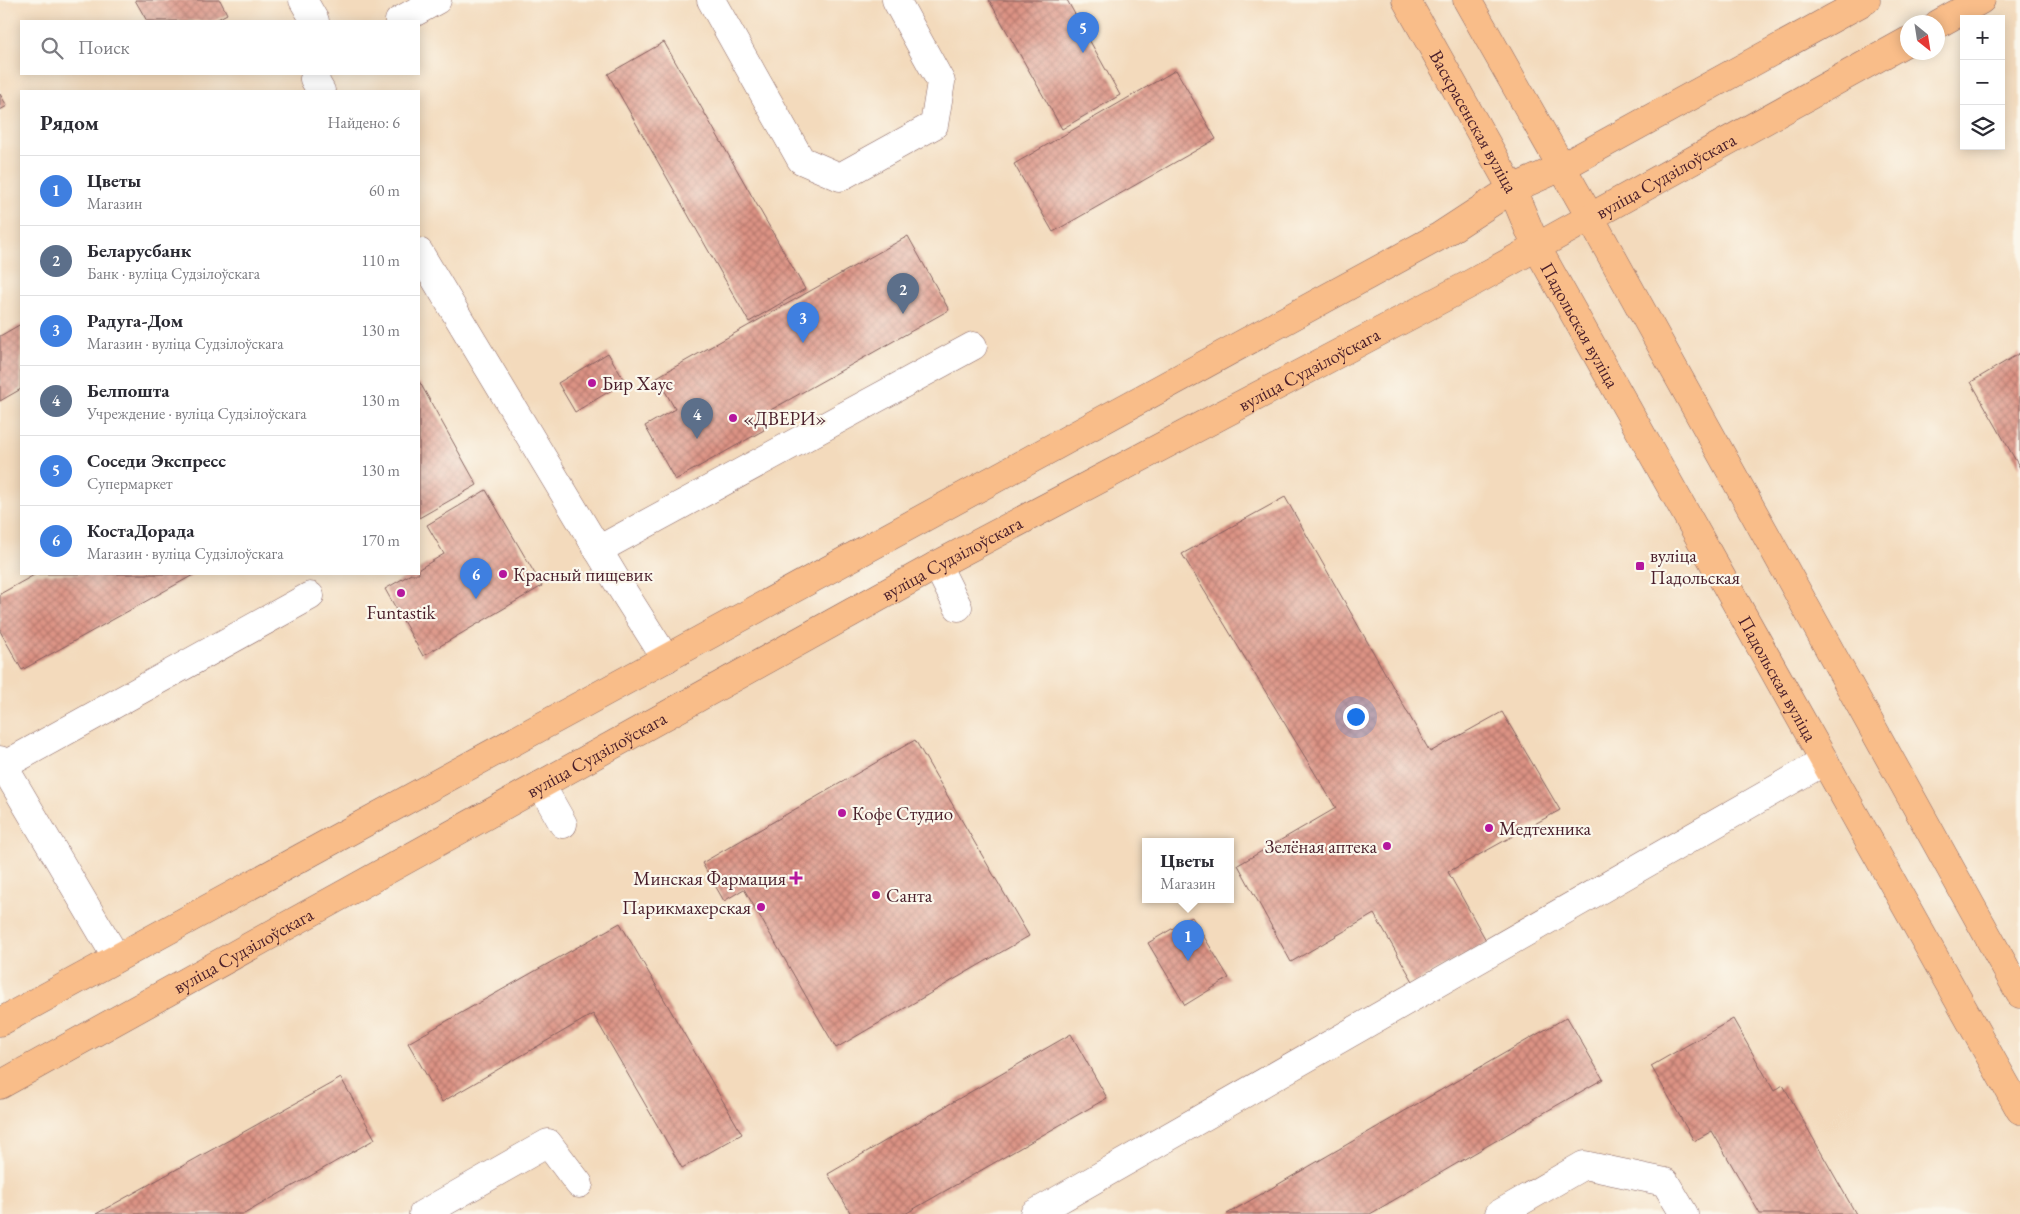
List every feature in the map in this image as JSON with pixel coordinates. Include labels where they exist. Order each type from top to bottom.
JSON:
[{"type":"main road","name":"Васкрасенская вуліца","points":[[1406,0],[1512,190],[1536,246]]},
{"type":"main road","points":[[1467,0],[1590,217],[2020,994]]},
{"type":"main road","points":[[0,1022],[1440,236],[1512,190],[1562,167],[1866,0]]},
{"type":"main road","points":[[1945,20],[1981,0]]},
{"type":"main road","name":"вуліца Судзілоўскага","points":[[0,1085],[937,565],[1459,290],[1900,45]]},
{"type":"main road","name":"Падольская вуліца","points":[[1536,246],[2020,1110]]},
{"type":"lane","points":[[303,0],[314,20]]},
{"type":"lane","points":[[401,20],[437,0]]},
{"type":"lane","points":[[711,0],[801,160],[840,177],[934,125],[940,82],[896,0]]},
{"type":"lane","points":[[316,75],[314,79],[320,90]]},
{"type":"lane","points":[[420,254],[598,550],[666,659]]},
{"type":"lane","points":[[598,550],[973,346]]},
{"type":"lane","points":[[937,565],[958,607]]},
{"type":"lane","points":[[116,957],[4,775],[310,596]]},
{"type":"lane","points":[[1034,1214],[1825,761]]},
{"type":"lane","points":[[541,785],[563,824]]},
{"type":"lane","points":[[423,1214],[548,1143],[579,1184]]},
{"type":"lane","points":[[1499,1214],[1584,1164],[1665,1182],[1684,1214]]},
{"type":"building","points":[[135,0],[220,0],[227,14],[216,20],[146,20]]},
{"type":"building","points":[[989,0],[1067,0],[1120,95],[1062,129]]},
{"type":"building","points":[[664,42],[805,289],[749,322],[608,74]]},
{"type":"building","points":[[1176,70],[1216,139],[1053,232],[1014,164]]},
{"type":"building","points":[[0,94],[7,106],[0,110]]},
{"type":"building","points":[[908,236],[949,310],[760,416],[764,430],[675,480],[645,426],[675,409],[657,377]]},
{"type":"building","points":[[20,325],[20,390],[0,401],[0,336]]},
{"type":"building","name":"Бир Хаус","points":[[608,353],[625,382],[575,412],[558,383]]},
{"type":"building","points":[[2020,353],[2020,468],[1971,382]]},
{"type":"building","points":[[420,383],[477,485],[420,517]]},
{"type":"building","points":[[486,490],[542,586],[423,656],[385,589],[409,575],[420,575],[420,568],[444,554],[427,525]]},
{"type":"building","points":[[1285,497],[1430,752],[1502,712],[1560,810],[1448,872],[1487,942],[1414,983],[1374,914],[1291,962],[1238,865],[1336,808],[1182,554]]},
{"type":"building","points":[[34,575],[193,575],[22,670],[0,631],[0,594]]},
{"type":"building","name":"Санта","points":[[915,740],[1029,936],[836,1048],[744,889],[724,901],[702,863]]},
{"type":"building","points":[[1192,917],[1229,978],[1185,1005],[1148,943]]},
{"type":"building","points":[[620,923],[742,1134],[682,1168],[593,1014],[442,1102],[408,1043]]},
{"type":"building","points":[[1567,1017],[1603,1079],[1370,1214],[1227,1214]]},
{"type":"building","points":[[1733,1019],[1774,1091],[1783,1085],[1856,1214],[1760,1214],[1712,1131],[1694,1141],[1651,1066]]},
{"type":"building","points":[[1071,1034],[1107,1098],[905,1214],[851,1214],[828,1174]]},
{"type":"building","points":[[341,1078],[375,1139],[244,1214],[96,1214]]},
{"type":"place","name":"Соседи Экспресс","points":[[1083,53]]},
{"type":"place","name":"Беларусбанк","points":[[903,314]]},
{"type":"place","name":"Радуга-Дом","points":[[803,343]]},
{"type":"place","name":"Бир Хаус","points":[[592,383]]},
{"type":"place","name":"«ДВЕРИ»","points":[[733,418]]},
{"type":"place","name":"Белпошта","points":[[697,439]]},
{"type":"place","name":"вуліца Падольская","points":[[1640,566]]},
{"type":"place","name":"Красный пищевик","points":[[503,574]]},
{"type":"place","name":"Funtastik","points":[[401,593]]},
{"type":"place","name":"КостаДорада","points":[[476,599]]},
{"type":"place","name":"Кофе Студио","points":[[842,813]]},
{"type":"place","name":"Медтехника","points":[[1489,828]]},
{"type":"place","name":"Зелёная аптека","points":[[1387,846]]},
{"type":"place","name":"Минская Фармация","points":[[796,878]]},
{"type":"place","name":"Санта","points":[[876,895]]},
{"type":"place","name":"Парикмахерская","points":[[761,907]]},
{"type":"place","name":"Цветы","points":[[1188,961]]}]
